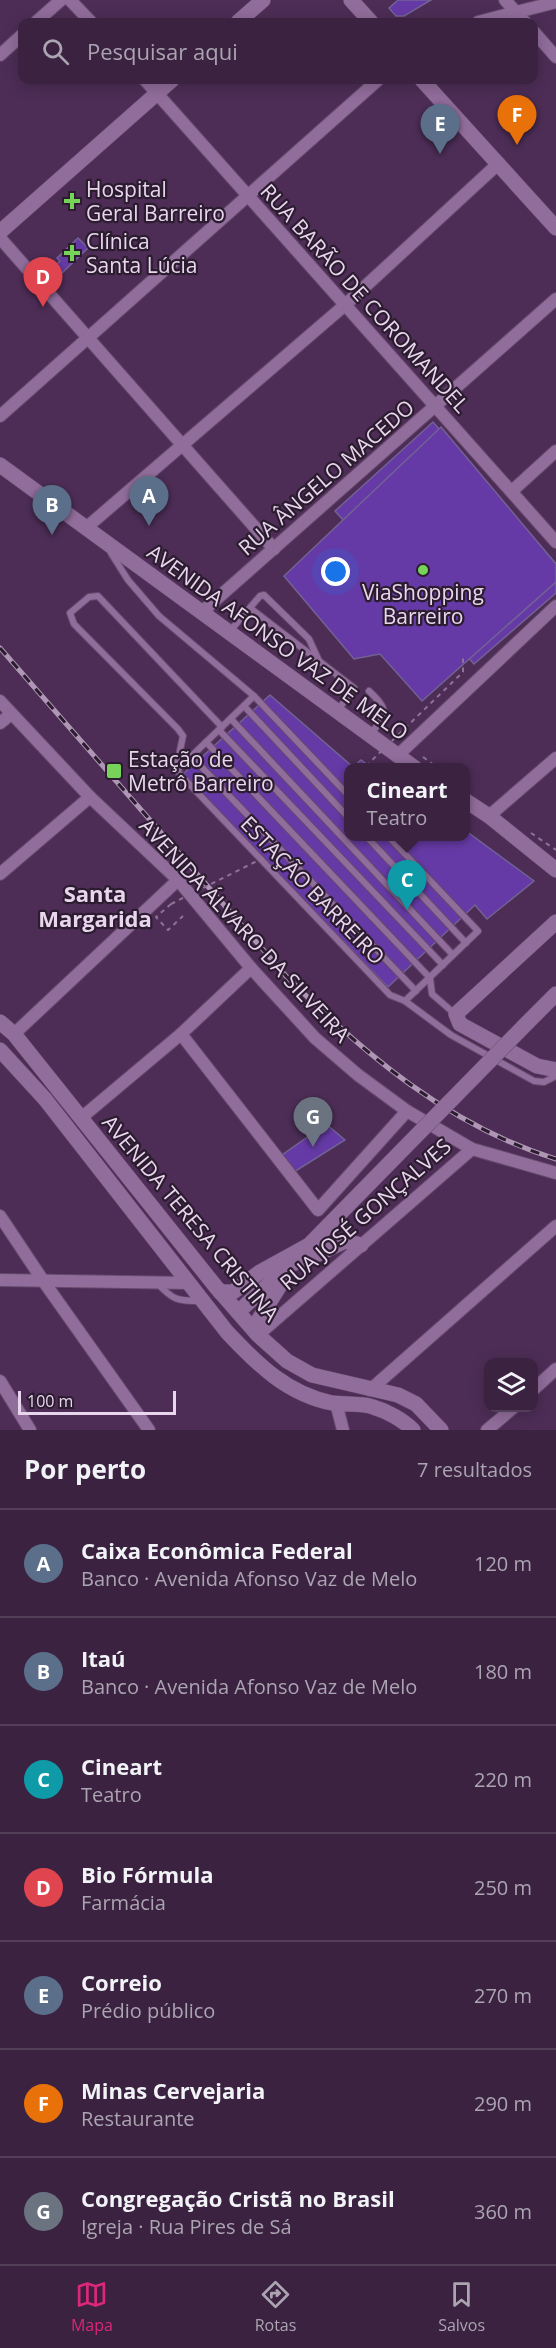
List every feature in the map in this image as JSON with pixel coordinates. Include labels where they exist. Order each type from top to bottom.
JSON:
[{"type":"main road","points":[[242,18],[263,0]]},
{"type":"main road","points":[[351,0],[367,18]]},
{"type":"main road","points":[[0,232],[167,84]]},
{"type":"main road","points":[[426,84],[556,228]]},
{"type":"main road","name":"AVENIDA AFONSO VAZ DE MELO","points":[[0,465],[408,763]]},
{"type":"main road","points":[[470,804],[489,816],[556,870]]},
{"type":"main road","points":[[553,927],[456,1014],[460,1024],[537,1066],[556,1070]]},
{"type":"main road","points":[[190,1283],[203,1287],[227,1312],[238,1312],[289,1266],[556,994]]},
{"type":"main road","name":"AVENIDA TERESA CRISTINA","points":[[0,1022],[14,1034],[220,1292],[255,1332],[287,1361],[312,1375],[398,1395],[416,1404],[441,1430]]},
{"type":"main road","name":"AVENIDA TERESA CRISTINA","points":[[0,1050],[45,1099],[227,1332],[253,1359],[276,1379],[303,1393],[336,1403],[372,1407],[406,1423],[413,1430]]},
{"type":"main road","points":[[255,1332],[289,1266],[345,1241],[361,1245]]},
{"type":"main road","points":[[220,1292],[233,1292],[268,1267],[310,1244]]},
{"type":"street","points":[[41,18],[61,0]]},
{"type":"street","points":[[70,0],[87,18]]},
{"type":"street","points":[[505,0],[521,18]]},
{"type":"street","points":[[493,18],[556,2]]},
{"type":"street","points":[[538,37],[556,57]]},
{"type":"street","points":[[0,55],[18,38]]},
{"type":"street","name":"RUA BARÃO DE COROMANDEL","points":[[149,84],[556,542]]},
{"type":"street","points":[[0,416],[373,84]]},
{"type":"street","points":[[87,527],[345,305],[499,163]]},
{"type":"street","points":[[0,238],[274,549]]},
{"type":"street","name":"RUA ÂNGELO MACEDO","points":[[203,612],[556,300]]},
{"type":"street","points":[[512,491],[556,452]]},
{"type":"street","points":[[397,756],[556,606]]},
{"type":"street","name":"AVENIDA ÁLVARO DA SILVEIRA","points":[[0,701],[90,797],[178,880],[251,968],[315,1038],[358,1075],[407,1111],[472,1149],[556,1173]]},
{"type":"street","points":[[0,723],[11,714]]},
{"type":"street","points":[[489,816],[556,758]]},
{"type":"street","points":[[0,874],[90,797]]},
{"type":"street","points":[[14,1034],[178,880]]},
{"type":"street","points":[[81,1118],[180,1034],[251,968]]},
{"type":"street","points":[[180,1034],[318,1210],[407,1111]]},
{"type":"street","name":"RUA JOSÉ GONÇALVES","points":[[255,1332],[361,1245],[472,1149]]},
{"type":"street","points":[[0,1215],[44,1282],[150,1430]]},
{"type":"street","points":[[370,1390],[556,1226]]},
{"type":"street","points":[[0,1280],[190,1283]]},
{"type":"street","points":[[538,1386],[556,1370]]},
{"type":"street","points":[[0,1381],[30,1430]]},
{"type":"street","points":[[336,1403],[343,1430]]},
{"type":"street","points":[[487,1430],[507,1412]]},
{"type":"lane","points":[[101,537],[128,579],[159,616],[254,696],[344,791]]},
{"type":"lane","points":[[230,631],[260,596],[264,595],[309,639],[319,662]]},
{"type":"lane","name":"ESTAÇÃO BARREIRO","points":[[442,965],[98,596],[89,597],[70,614],[74,624],[183,736],[177,770],[390,994],[405,1001],[451,1035],[534,1081],[544,1082],[556,1076]]},
{"type":"lane","points":[[250,608],[354,688],[351,696],[338,710]]},
{"type":"lane","points":[[369,691],[380,702],[384,711],[384,717],[370,735]]},
{"type":"lane","points":[[177,770],[254,696]]},
{"type":"lane","points":[[244,705],[344,813]]},
{"type":"lane","points":[[231,719],[344,839]]},
{"type":"lane","name":"ESTAÇÃO BARREIRO","points":[[206,742],[429,978],[432,994],[456,1014]]},
{"type":"lane","name":"ESTAÇÃO BARREIRO","points":[[191,756],[416,991]]},
{"type":"lane","points":[[346,841],[453,955]]},
{"type":"lane","points":[[370,841],[466,943]]},
{"type":"lane","points":[[392,841],[478,931],[405,1001]]},
{"type":"lane","points":[[157,1283],[167,1294],[180,1301],[204,1301]]},
{"type":"path","points":[[369,763],[464,672],[462,656]]},
{"type":"path","points":[[183,916],[168,930],[156,917],[171,904],[265,857]]},
{"type":"building","points":[[398,0],[431,0],[404,16],[396,16],[389,8]]},
{"type":"building","name":"Clínica Santa Lúcia","points":[[78,238],[88,248],[62,273],[55,266],[60,261],[57,258]]},
{"type":"building","name":"ViaShopping Barreiro","points":[[433,422],[556,564],[556,593],[474,664],[335,511]]},
{"type":"building","name":"ViaShopping Barreiro","points":[[441,427],[556,564],[556,582],[422,701],[380,654],[354,659],[284,576]]},
{"type":"building","points":[[270,695],[348,763],[344,763],[344,841],[470,841],[470,834],[534,881],[487,919],[475,905],[388,987],[182,775]]},
{"type":"building","points":[[326,1124],[345,1140],[294,1172],[282,1155]]},
{"type":"railway","points":[[0,648],[286,976],[346,1033],[410,1084],[444,1107],[517,1145],[556,1159]]},
{"type":"place","name":"Minas Cervejaria","points":[[517,145]]},
{"type":"place","name":"Correio","points":[[440,154]]},
{"type":"place","name":"Hospital Geral Barreiro","points":[[72,201]]},
{"type":"place","name":"Clínica Santa Lúcia","points":[[72,253]]},
{"type":"place","name":"Bio Fórmula","points":[[43,307]]},
{"type":"place","name":"Caixa Econômica Federal","points":[[149,526]]},
{"type":"place","name":"Itaú","points":[[52,535]]},
{"type":"place","name":"ViaShopping Barreiro","points":[[423,570]]},
{"type":"place","name":"Estação de Metrô Barreiro","points":[[114,771]]},
{"type":"place","name":"Cineart","points":[[407,910]]},
{"type":"place","name":"Congregação Cristã no Brasil","points":[[313,1147]]},
{"type":"district","name":"Santa Margarida","points":[[95,906]]}]
